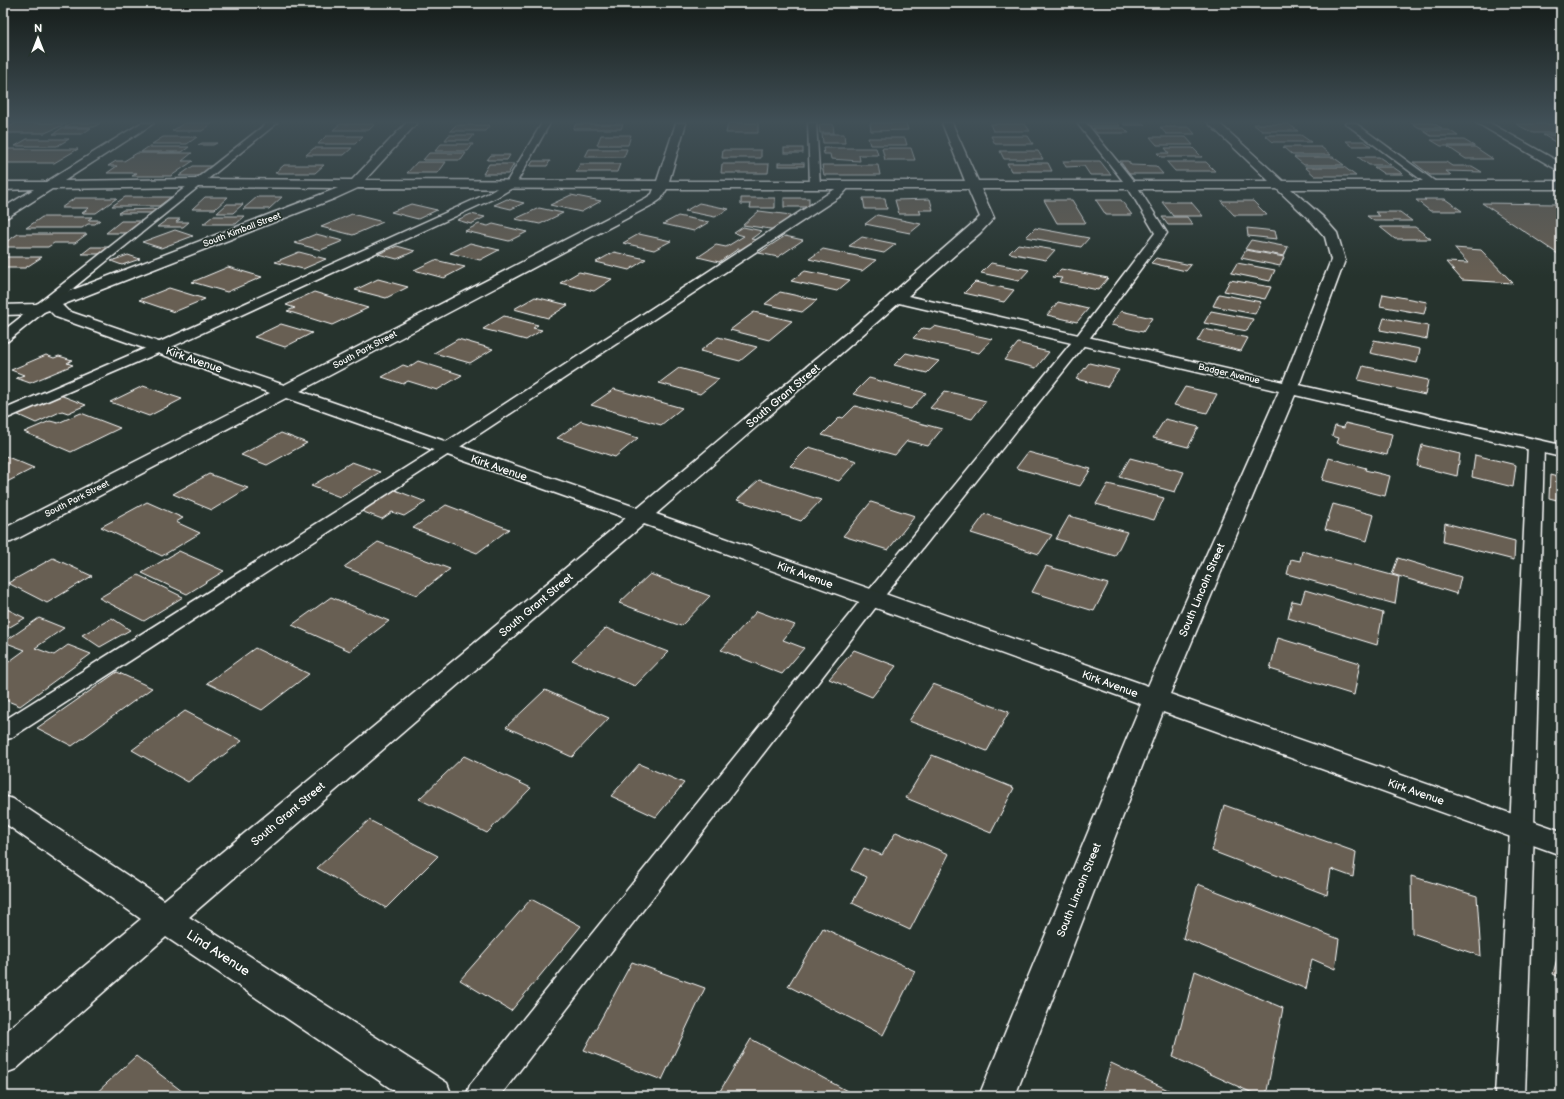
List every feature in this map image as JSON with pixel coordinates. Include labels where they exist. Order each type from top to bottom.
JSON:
[{"type":"street","points":[[3,214],[67,174]]},
{"type":"street","name":"South Kimball Street","points":[[45,307],[332,195],[354,185],[364,174]]},
{"type":"street","name":"South Park Street","points":[[3,537],[285,392],[650,201],[657,196],[665,174]]},
{"type":"street","name":"South Grant Street","points":[[3,1056],[164,918],[641,516],[975,230],[987,218],[969,174]]},
{"type":"street","name":"South Lincoln Street","points":[[997,1096],[1155,700],[1289,388],[1338,260],[1332,236],[1318,220],[1268,174]]},
{"type":"street","points":[[3,186],[196,183],[354,185],[1561,185]]},
{"type":"street","name":"Badger Avenue","points":[[896,298],[1561,451]]},
{"type":"street","points":[[3,310],[45,307]]},
{"type":"street","name":"Kirk Avenue","points":[[45,307],[446,449],[641,516],[1155,700],[1561,843]]},
{"type":"street","name":"Lind Avenue","points":[[3,807],[164,918],[434,1096]]},
{"type":"lane","points":[[3,338],[45,307],[207,174]]},
{"type":"lane","points":[[3,416],[158,348],[493,195],[510,185],[516,174]]},
{"type":"lane","points":[[814,174],[815,185]]},
{"type":"lane","points":[[481,1096],[872,599],[1081,340],[1161,233],[1131,185],[1122,174]]},
{"type":"lane","points":[[1420,174],[1435,185]]},
{"type":"lane","points":[[3,732],[446,449],[831,198],[846,185]]},
{"type":"lane","points":[[1510,1096],[1522,829],[1536,445]]},
{"type":"building","points":[[135,174],[174,174],[171,176],[132,176]]},
{"type":"building","points":[[181,174],[204,174],[202,176],[179,176]]},
{"type":"building","points":[[824,174],[880,175],[824,175]]},
{"type":"building","points":[[1090,174],[1111,175],[1090,175]]},
{"type":"building","points":[[1313,174],[1354,174],[1356,176],[1315,176]]},
{"type":"building","points":[[1429,174],[1451,175],[1430,175]]},
{"type":"building","points":[[571,195],[601,201],[581,212],[550,205]]},
{"type":"building","points":[[125,197],[171,197],[159,206],[112,206]]},
{"type":"building","points":[[205,197],[228,197],[215,209],[192,209]]},
{"type":"building","points":[[257,197],[282,197],[269,209],[243,209]]},
{"type":"building","points":[[75,198],[117,198],[96,213],[82,213],[89,208],[61,208]]},
{"type":"building","points":[[741,198],[775,198],[775,208],[750,208],[751,204],[741,204]]},
{"type":"building","points":[[784,198],[809,198],[809,207],[784,207]]},
{"type":"building","points":[[863,198],[885,198],[887,209],[865,209]]},
{"type":"building","points":[[507,199],[524,203],[511,209],[494,205]]},
{"type":"building","points":[[930,199],[933,210],[919,210],[921,214],[899,214],[895,200]]},
{"type":"building","points":[[1424,199],[1445,199],[1462,211],[1430,211],[1416,200],[1426,200]]},
{"type":"building","points":[[1044,200],[1072,200],[1086,223],[1057,223]]},
{"type":"building","points":[[1096,200],[1121,200],[1132,215],[1106,215]]},
{"type":"building","points":[[1221,201],[1253,201],[1267,215],[1234,215]]},
{"type":"building","points":[[1162,202],[1191,202],[1203,216],[1173,216]]},
{"type":"building","points":[[699,203],[729,209],[715,217],[685,211]]},
{"type":"building","points":[[1482,203],[1557,204],[1561,206],[1561,256]]},
{"type":"building","points":[[227,204],[243,204],[233,213],[217,213]]},
{"type":"building","points":[[411,204],[437,210],[418,219],[391,212]]},
{"type":"building","points":[[539,208],[563,213],[540,224],[515,219]]},
{"type":"building","points":[[157,209],[152,213],[118,213],[123,210]]},
{"type":"building","points":[[759,211],[791,215],[777,230],[743,225]]},
{"type":"building","points":[[1375,212],[1400,212],[1412,221],[1374,221],[1367,216],[1380,216]]},
{"type":"building","points":[[352,214],[383,222],[353,235],[321,227]]},
{"type":"building","points":[[471,214],[485,217],[471,224],[457,220]]},
{"type":"building","points":[[877,215],[921,224],[910,233],[865,224]]},
{"type":"building","points":[[213,216],[245,216],[236,224],[203,224]]},
{"type":"building","points":[[678,216],[709,222],[694,231],[663,224]]},
{"type":"building","points":[[42,217],[92,217],[88,220],[100,220],[95,224],[88,224],[82,228],[26,228]]},
{"type":"building","points":[[1162,217],[1187,217],[1193,225],[1168,225]]},
{"type":"building","points":[[168,219],[180,219],[176,222],[189,222],[183,227],[157,227]]},
{"type":"building","points":[[121,221],[145,221],[130,233],[106,233]]},
{"type":"building","points":[[479,224],[488,226],[493,224],[527,232],[509,241],[465,231]]},
{"type":"building","points":[[743,227],[762,231],[751,239],[759,240],[745,250],[738,249],[719,262],[698,257],[716,245],[726,247],[744,236],[734,233]]},
{"type":"building","points":[[1380,227],[1415,227],[1431,239],[1395,239]]},
{"type":"building","points":[[1035,228],[1089,238],[1081,247],[1026,237]]},
{"type":"building","points":[[1247,228],[1275,231],[1277,239],[1248,236]]},
{"type":"building","points":[[175,230],[193,236],[161,248],[142,242]]},
{"type":"building","points":[[18,234],[87,234],[75,243],[54,243],[48,247],[3,247],[3,244]]},
{"type":"building","points":[[316,234],[343,241],[321,250],[294,243]]},
{"type":"building","points":[[639,234],[671,241],[654,250],[623,243]]},
{"type":"building","points":[[785,236],[803,240],[778,257],[759,253]]},
{"type":"building","points":[[862,237],[896,244],[884,253],[849,246]]},
{"type":"building","points":[[1251,240],[1288,247],[1284,256],[1245,249]]},
{"type":"building","points":[[470,243],[499,250],[480,260],[450,253]]},
{"type":"building","points":[[1018,244],[1055,250],[1046,260],[1009,253]]},
{"type":"building","points":[[397,246],[415,251],[397,259],[378,254]]},
{"type":"building","points":[[91,247],[113,247],[104,254],[82,254]]},
{"type":"building","points":[[1454,248],[1481,250],[1513,283],[1462,280],[1446,262],[1468,263]]},
{"type":"building","points":[[823,249],[876,260],[862,271],[809,259]]},
{"type":"building","points":[[1246,250],[1284,257],[1280,266],[1241,258]]},
{"type":"building","points":[[299,252],[326,259],[303,269],[275,262]]},
{"type":"building","points":[[614,252],[646,259],[629,270],[596,262]]},
{"type":"building","points":[[128,255],[140,259],[122,265],[111,261]]},
{"type":"building","points":[[3,257],[42,257],[25,268],[3,268]]},
{"type":"building","points":[[1156,258],[1191,265],[1186,271],[1151,263]]},
{"type":"building","points":[[435,260],[465,267],[444,278],[414,270]]},
{"type":"building","points":[[991,263],[1029,270],[1019,281],[981,273]]},
{"type":"building","points":[[1237,263],[1275,270],[1270,281],[1231,273]]},
{"type":"building","points":[[228,267],[262,277],[227,292],[192,282]]},
{"type":"building","points":[[1061,269],[1108,278],[1098,290],[1059,282],[1062,278],[1053,277]]},
{"type":"building","points":[[805,271],[850,280],[837,291],[791,281]]},
{"type":"building","points":[[579,272],[612,279],[594,291],[560,283]]},
{"type":"building","points":[[378,279],[408,287],[386,298],[355,290]]},
{"type":"building","points":[[1230,280],[1271,287],[1265,299],[1224,291]]},
{"type":"building","points":[[975,282],[1014,290],[1004,302],[964,293]]},
{"type":"building","points":[[169,288],[205,299],[174,312],[139,300]]},
{"type":"building","points":[[314,292],[368,308],[332,325],[287,311],[295,308],[286,305]]},
{"type":"building","points":[[780,292],[817,300],[802,312],[765,304]]},
{"type":"building","points":[[1219,294],[1261,302],[1255,314],[1213,306]]},
{"type":"building","points":[[1383,294],[1427,302],[1424,314],[1380,306]]},
{"type":"building","points":[[535,297],[568,305],[548,318],[514,309]]},
{"type":"building","points":[[1058,302],[1088,309],[1077,322],[1047,315]]},
{"type":"building","points":[[1121,311],[1152,318],[1143,332],[1111,325]]},
{"type":"building","points":[[1211,311],[1253,319],[1247,331],[1204,323]]},
{"type":"building","points":[[754,312],[792,321],[769,340],[730,330]]},
{"type":"building","points":[[504,316],[538,325],[533,328],[542,330],[526,340],[483,329]]},
{"type":"building","points":[[1384,318],[1429,326],[1427,339],[1380,330]]},
{"type":"building","points":[[281,324],[312,333],[285,347],[254,337]]},
{"type":"building","points":[[934,326],[992,339],[979,353],[913,338],[923,328],[930,329]]},
{"type":"building","points":[[1204,329],[1248,338],[1241,351],[1197,341]]},
{"type":"building","points":[[718,337],[757,347],[740,361],[700,351]]},
{"type":"building","points":[[458,339],[493,349],[470,363],[434,353]]},
{"type":"building","points":[[1374,340],[1420,349],[1417,363],[1370,353]]},
{"type":"building","points":[[1018,343],[1049,352],[1036,368],[1004,360]]},
{"type":"building","points":[[906,353],[939,361],[927,373],[894,365]]},
{"type":"building","points":[[46,355],[54,358],[59,356],[72,360],[67,363],[73,365],[30,383],[16,378],[24,375],[11,370]]},
{"type":"building","points":[[418,361],[462,375],[437,390],[408,381],[403,384],[382,377],[403,365],[409,367]]},
{"type":"building","points":[[1089,363],[1119,370],[1107,387],[1076,379]]},
{"type":"building","points":[[1363,366],[1428,380],[1425,395],[1358,380]]},
{"type":"building","points":[[679,368],[719,379],[700,394],[659,383]]},
{"type":"building","points":[[869,378],[926,393],[911,409],[853,394]]},
{"type":"building","points":[[143,386],[182,399],[149,416],[110,402]]},
{"type":"building","points":[[1185,387],[1217,394],[1207,413],[1174,405]]},
{"type":"building","points":[[614,389],[682,408],[661,425],[591,405]]},
{"type":"building","points":[[945,391],[986,401],[972,419],[930,408]]},
{"type":"building","points":[[60,395],[86,405],[68,413],[62,411],[36,423],[16,414]]},
{"type":"building","points":[[855,406],[942,429],[928,446],[907,441],[895,455],[822,435],[840,417],[843,418]]},
{"type":"building","points":[[81,413],[120,428],[71,452],[24,432],[50,421],[58,423]]},
{"type":"building","points":[[1165,419],[1199,427],[1188,447],[1153,438]]},
{"type":"building","points":[[581,421],[638,438],[615,457],[557,438]]},
{"type":"building","points":[[1345,423],[1392,434],[1387,455],[1337,443],[1339,438],[1332,436],[1335,426],[1344,428]]},
{"type":"building","points":[[281,433],[307,443],[267,465],[241,455]]},
{"type":"building","points":[[1422,445],[1460,454],[1457,476],[1417,466]]},
{"type":"building","points":[[809,447],[857,461],[839,481],[790,466]]},
{"type":"building","points":[[1028,452],[1091,469],[1080,486],[1016,468]]},
{"type":"building","points":[[3,455],[34,468],[3,484]]},
{"type":"building","points":[[1475,455],[1516,465],[1513,487],[1472,477]]},
{"type":"building","points":[[1130,458],[1184,472],[1175,492],[1119,477]]},
{"type":"building","points":[[1329,458],[1366,468],[1365,470],[1390,476],[1385,496],[1322,480]]},
{"type":"building","points":[[352,462],[380,472],[340,497],[311,486]]},
{"type":"building","points":[[209,474],[248,488],[212,510],[173,494]]},
{"type":"building","points":[[1550,475],[1561,478],[1561,501],[1549,498]]},
{"type":"building","points":[[759,480],[821,500],[801,521],[737,500]]},
{"type":"building","points":[[1108,484],[1164,498],[1154,520],[1096,504]]},
{"type":"building","points":[[395,490],[426,502],[404,516],[392,512],[382,519],[361,511]]},
{"type":"building","points":[[147,502],[183,518],[176,522],[200,533],[162,556],[101,527]]},
{"type":"building","points":[[871,502],[915,516],[888,550],[843,536]]},
{"type":"building","points":[[1333,504],[1374,515],[1367,541],[1325,529]]},
{"type":"building","points":[[446,505],[509,529],[477,553],[413,528]]},
{"type":"building","points":[[985,514],[1052,535],[1039,554],[971,533]]},
{"type":"building","points":[[1069,516],[1127,532],[1115,556],[1056,539]]},
{"type":"building","points":[[1445,523],[1515,541],[1514,560],[1443,542]]},
{"type":"building","points":[[378,542],[450,569],[417,595],[344,567]]},
{"type":"building","points":[[179,551],[224,571],[187,594],[142,573]]},
{"type":"building","points":[[1302,551],[1399,577],[1395,604],[1287,574],[1291,559],[1300,561]]},
{"type":"building","points":[[53,558],[92,576],[47,603],[8,583]]},
{"type":"building","points":[[1398,558],[1461,577],[1457,594],[1392,574]]},
{"type":"building","points":[[1046,566],[1108,584],[1094,611],[1032,592]]},
{"type":"building","points":[[650,574],[710,596],[681,626],[619,603]]},
{"type":"building","points":[[138,575],[183,597],[144,621],[99,598]]},
{"type":"building","points":[[1305,590],[1383,613],[1377,645],[1288,618],[1292,601],[1301,603]]},
{"type":"building","points":[[331,597],[389,621],[350,651],[292,625]]},
{"type":"building","points":[[3,607],[25,618],[3,631]]},
{"type":"building","points":[[757,611],[795,625],[783,640],[804,648],[782,674],[721,650]]},
{"type":"building","points":[[39,618],[64,628],[35,648],[54,655],[68,645],[91,654],[20,706],[3,699],[3,666],[25,650],[4,642]]},
{"type":"building","points":[[112,618],[130,630],[100,647],[82,635]]},
{"type":"building","points":[[606,628],[668,652],[635,686],[572,660]]},
{"type":"building","points":[[1278,638],[1360,663],[1354,695],[1270,669]]},
{"type":"building","points":[[255,648],[309,674],[262,710],[207,683]]},
{"type":"building","points":[[854,650],[896,666],[872,697],[829,679]]},
{"type":"building","points":[[117,672],[152,688],[72,746],[37,728]]},
{"type":"building","points":[[933,684],[1009,712],[987,751],[909,721]]},
{"type":"building","points":[[545,690],[609,718],[572,757],[506,727]]},
{"type":"building","points":[[185,711],[242,741],[188,782],[132,750]]},
{"type":"building","points":[[932,755],[1014,788],[991,833],[906,798]]},
{"type":"building","points":[[464,756],[531,788],[487,833],[419,799]]},
{"type":"building","points":[[639,764],[684,783],[656,817],[611,796]]},
{"type":"building","points":[[1224,805],[1356,852],[1353,877],[1331,869],[1327,895],[1212,851]]},
{"type":"building","points":[[369,820],[438,856],[386,908],[317,868]]},
{"type":"building","points":[[896,832],[949,854],[910,930],[852,903],[867,877],[851,870],[864,848],[882,855]]},
{"type":"building","points":[[1411,876],[1477,896],[1481,956],[1412,933]]},
{"type":"building","points":[[1198,884],[1339,939],[1335,969],[1312,959],[1306,989],[1183,938]]},
{"type":"building","points":[[531,899],[581,926],[511,1011],[460,980]]},
{"type":"building","points":[[823,928],[915,971],[883,1035],[788,986]]},
{"type":"building","points":[[1561,943],[1561,978],[1553,974]]},
{"type":"building","points":[[632,962],[705,988],[662,1080],[584,1050]]},
{"type":"building","points":[[1195,971],[1283,1008],[1266,1096],[1259,1096],[1173,1057]]},
{"type":"building","points":[[751,1039],[849,1092],[847,1096],[717,1096]]},
{"type":"building","points":[[136,1056],[187,1095],[93,1096]]},
{"type":"building","points":[[1111,1063],[1181,1096],[1101,1096]]}]
